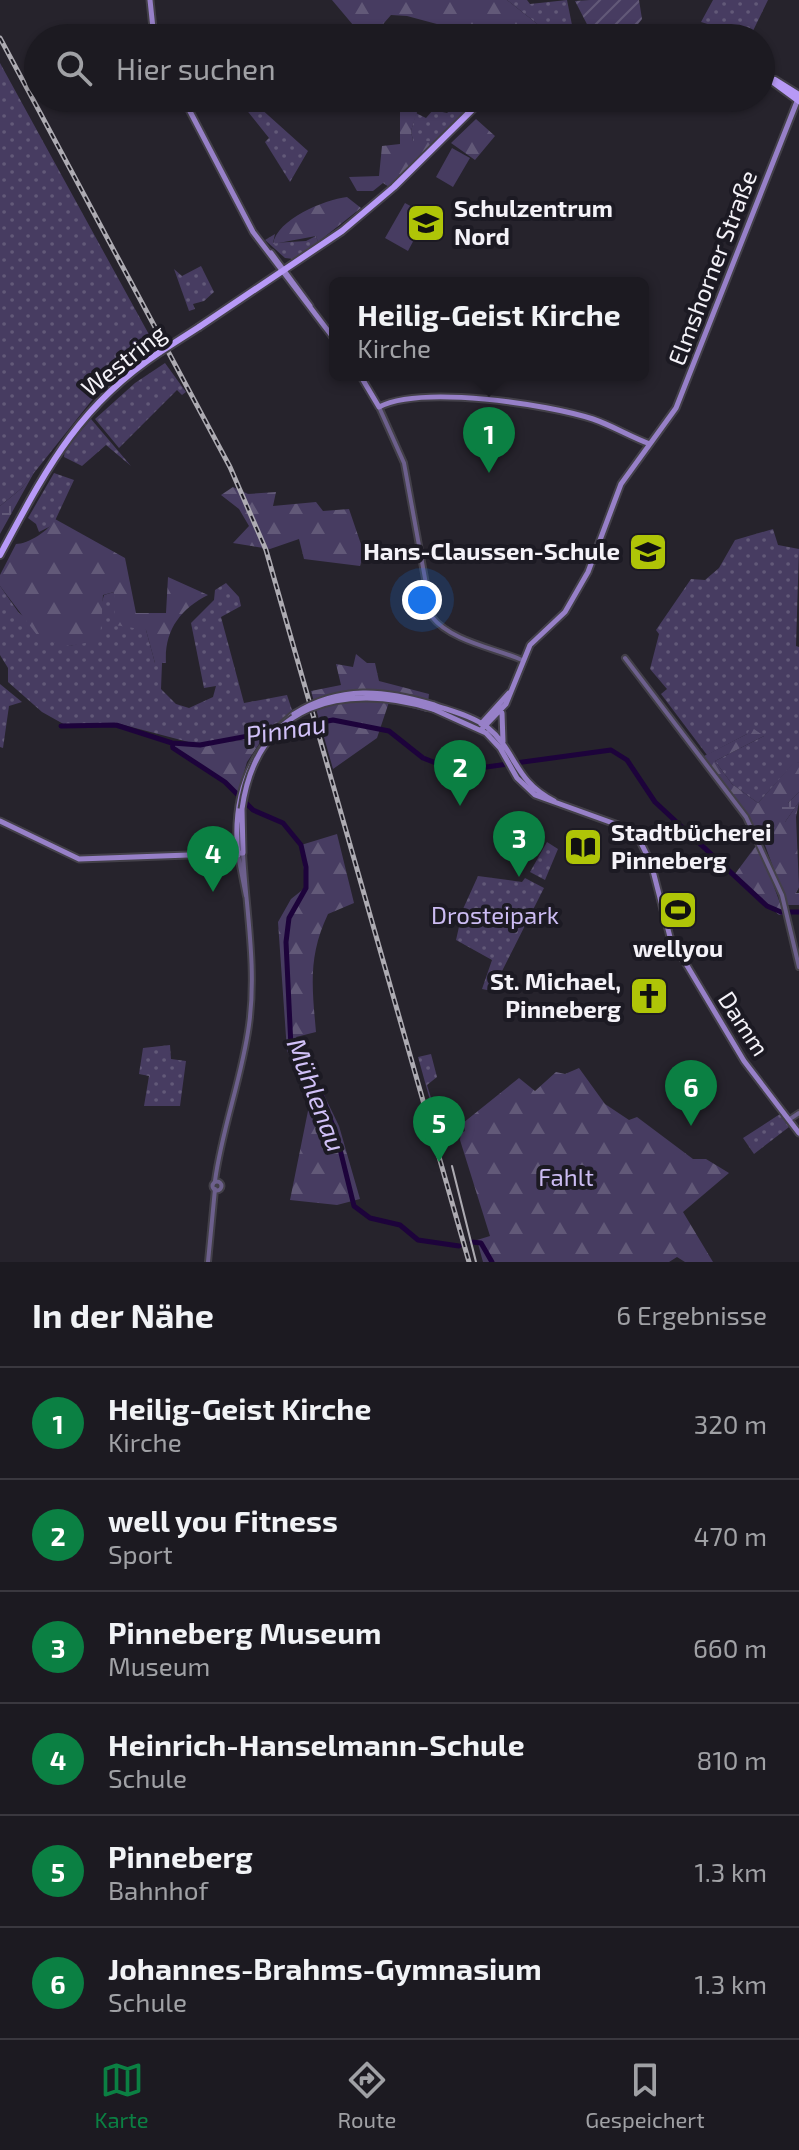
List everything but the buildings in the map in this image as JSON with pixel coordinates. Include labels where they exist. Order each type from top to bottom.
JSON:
[{"type":"main road","points":[[150,0],[153,24]]},
{"type":"main road","points":[[775,82],[799,98]]},
{"type":"main road","name":"Elmshorner Straße","points":[[504,747],[499,726],[522,660],[530,645],[565,612],[589,570],[621,484],[672,416],[799,98]]},
{"type":"main road","points":[[190,112],[258,241],[329,332]]},
{"type":"main road","name":"Westring","points":[[0,555],[47,466],[74,427],[113,385],[314,252],[394,187],[470,112]]},
{"type":"main road","points":[[258,241],[278,261],[284,273]]},
{"type":"main road","points":[[278,261],[293,263],[314,252]]},
{"type":"main road","points":[[364,381],[379,407],[410,398],[512,402],[578,415],[651,444]]},
{"type":"main road","name":"Elmshorner Straße","points":[[481,726],[509,693]]},
{"type":"main road","points":[[0,821],[79,859],[239,853],[240,808],[249,778],[262,751],[280,730],[305,711],[339,698],[369,695],[433,707],[481,726],[504,747],[507,757]]},
{"type":"main road","name":"Elmshorner Straße","points":[[481,726],[503,709]]},
{"type":"main road","points":[[481,726],[507,757]]},
{"type":"main road","name":"Damm","points":[[507,757],[522,781],[546,799],[624,828],[642,844],[651,863],[667,929],[735,1047],[799,1133]]},
{"type":"street","points":[[379,407],[404,463],[432,617],[439,625],[465,638],[522,660]]},
{"type":"street","points":[[625,658],[746,817],[763,847],[786,908],[799,967]]},
{"type":"street","points":[[208,1262],[216,1190],[222,1186],[217,1181],[218,1168],[249,1027],[252,948],[239,853]]},
{"type":"street","points":[[790,1119],[799,1113]]},
{"type":"green space","points":[[332,0],[507,0],[537,24],[437,24],[391,15],[383,24],[352,24]]},
{"type":"green space","points":[[507,0],[527,0],[530,4],[567,0],[572,24],[537,24]]},
{"type":"green space","points":[[639,0],[642,19],[638,24],[587,24],[575,1]]},
{"type":"green space","points":[[713,0],[768,0],[756,24],[701,22]]},
{"type":"green space","points":[[0,63],[24,112],[27,112],[152,340],[104,385],[22,488],[0,506]]},
{"type":"green space","points":[[248,112],[265,112],[308,151],[290,182],[265,142],[269,138]]},
{"type":"green space","points":[[400,112],[417,112],[411,131],[413,141],[434,141],[389,187],[383,183],[373,191],[357,191],[349,177],[379,176],[382,146],[400,144]]},
{"type":"green space","points":[[431,112],[464,112],[434,141],[413,141],[411,131],[416,113],[426,118]]},
{"type":"green space","points":[[476,119],[495,136],[475,160],[451,143]]},
{"type":"green space","points":[[452,148],[470,158],[453,187],[436,177]]},
{"type":"green space","points":[[347,197],[361,208],[318,242],[316,236],[273,244],[283,227],[303,212]]},
{"type":"green space","points":[[405,203],[427,215],[408,251],[385,238]]},
{"type":"green space","points":[[275,234],[273,243],[306,241],[316,236],[318,242],[294,259],[285,258],[265,240]]},
{"type":"green space","points":[[201,266],[214,292],[204,301],[193,304],[195,309],[189,311],[174,269],[182,276]]},
{"type":"green space","points":[[165,363],[186,392],[182,395],[177,390],[119,448],[95,419],[135,383]]},
{"type":"green space","points":[[91,419],[131,466],[106,445],[82,466],[64,457],[65,449]]},
{"type":"green space","points":[[36,469],[0,534],[0,506],[22,488]]},
{"type":"green space","points":[[54,473],[74,480],[53,525],[39,532],[36,524],[28,518]]},
{"type":"green space","points":[[233,487],[248,494],[276,492],[273,506],[316,502],[323,511],[349,509],[364,553],[360,566],[304,559],[299,539],[270,549],[233,543],[249,526],[239,509],[221,495]]},
{"type":"green space","points":[[55,519],[125,558],[136,613],[166,613],[168,577],[208,595],[189,607],[176,622],[168,641],[166,663],[155,663],[146,630],[115,625],[114,592],[103,595],[100,640],[70,646],[40,639],[0,586],[0,575],[16,544],[38,536]]},
{"type":"green space","points":[[773,529],[778,545],[799,549],[796,646],[799,647],[799,763],[795,762],[758,803],[732,784],[715,761],[764,736],[747,734],[707,755],[661,694],[667,689],[650,669],[659,634],[656,630],[691,579],[705,580],[719,568],[735,540]]},
{"type":"green space","points":[[226,583],[239,597],[241,606],[221,617],[244,703],[287,695],[292,710],[263,738],[200,745],[120,724],[67,726],[42,712],[8,682],[8,668],[0,655],[0,586],[19,613],[70,646],[91,640],[104,595],[114,592],[146,630],[155,663],[162,663],[161,689],[176,704],[189,708],[213,697],[216,686],[204,688],[191,623],[214,600],[215,590]]},
{"type":"green space","points":[[356,654],[367,663],[375,663],[379,681],[429,694],[427,712],[389,702],[377,738],[333,769],[311,691],[341,685],[336,664],[353,667]]},
{"type":"green space","points":[[0,684],[22,702],[9,706],[3,748],[0,747]]},
{"type":"green space","points":[[751,727],[764,736],[715,761],[732,784],[758,803],[795,761],[799,763],[799,792],[788,803],[785,822],[799,802],[796,817],[799,887],[796,893],[799,893],[799,905],[787,905],[762,837],[704,756],[747,734]]},
{"type":"green space","points":[[263,738],[247,762],[237,796],[225,782],[173,748],[172,743],[200,745]]},
{"type":"green space","points":[[799,792],[799,802],[785,822],[767,810],[778,798],[788,803]]},
{"type":"green space","points":[[337,834],[354,903],[328,914],[314,958],[316,1032],[296,1037],[339,1126],[360,1199],[337,1205],[290,1200],[311,1096],[287,1051],[278,922],[291,899],[306,887],[301,845]]},
{"type":"green space","points":[[547,842],[558,849],[545,880],[530,872]]},
{"type":"green space","points":[[758,843],[784,914],[779,915],[735,874]]},
{"type":"green space","name":"Drosteipark","points":[[478,876],[522,882],[525,878],[544,888],[492,991],[482,989],[492,960],[456,940],[463,909]]},
{"type":"green space","points":[[170,1045],[171,1059],[186,1061],[180,1106],[144,1106],[149,1076],[139,1074],[143,1048]]},
{"type":"green space","points":[[431,1054],[437,1077],[427,1085],[437,1117],[445,1129],[438,1129],[418,1057]]},
{"type":"green space","name":"Fahlt","points":[[579,1068],[605,1104],[629,1120],[637,1117],[693,1159],[706,1159],[729,1173],[683,1212],[713,1262],[685,1262],[677,1257],[669,1262],[483,1262],[477,1240],[490,1236],[460,1140],[461,1133],[465,1131],[463,1123],[519,1078],[535,1091],[556,1072],[565,1074]]},
{"type":"green space","points":[[780,1114],[789,1127],[754,1154],[743,1138]]},
{"type":"waterway","name":"Pinnau","points":[[61,726],[116,725],[172,743],[200,745],[333,720],[389,731],[423,758],[457,771],[611,750],[627,760],[655,802],[767,906],[781,912],[799,912]]},
{"type":"waterway","name":"Mühlenau","points":[[172,743],[173,748],[225,782],[253,810],[283,823],[301,845],[306,867],[306,888],[289,918],[286,942],[291,1047],[322,1097],[337,1137],[354,1206],[370,1218],[400,1225],[418,1240],[459,1246]]},
{"type":"waterway","name":"Mühlenau","points":[[472,1242],[481,1243],[492,1262]]},
{"type":"tram line","points":[[452,1166],[476,1262]]},
{"type":"railway","points":[[0,38],[24,83]]},
{"type":"railway","points":[[40,112],[230,467],[266,550],[469,1262]]},
{"type":"place","name":"Schulzentrum Nord","points":[[426,223]]},
{"type":"place","name":"Heilig-Geist Kirche","points":[[489,473]]},
{"type":"place","name":"Hans-Claussen-Schule","points":[[648,552]]},
{"type":"place","name":"well you Fitness","points":[[460,806]]},
{"type":"place","name":"Stadtbücherei Pinneberg","points":[[583,847]]},
{"type":"place","name":"Pinneberg Museum","points":[[519,877]]},
{"type":"place","name":"Heinrich-Hanselmann-Schule","points":[[213,892]]},
{"type":"place","name":"wellyou","points":[[678,910]]},
{"type":"place","name":"St. Michael, Pinneberg","points":[[649,996]]},
{"type":"place","name":"Johannes-Brahms-Gymnasium","points":[[691,1126]]},
{"type":"place","name":"Pinneberg","points":[[439,1162]]}]
